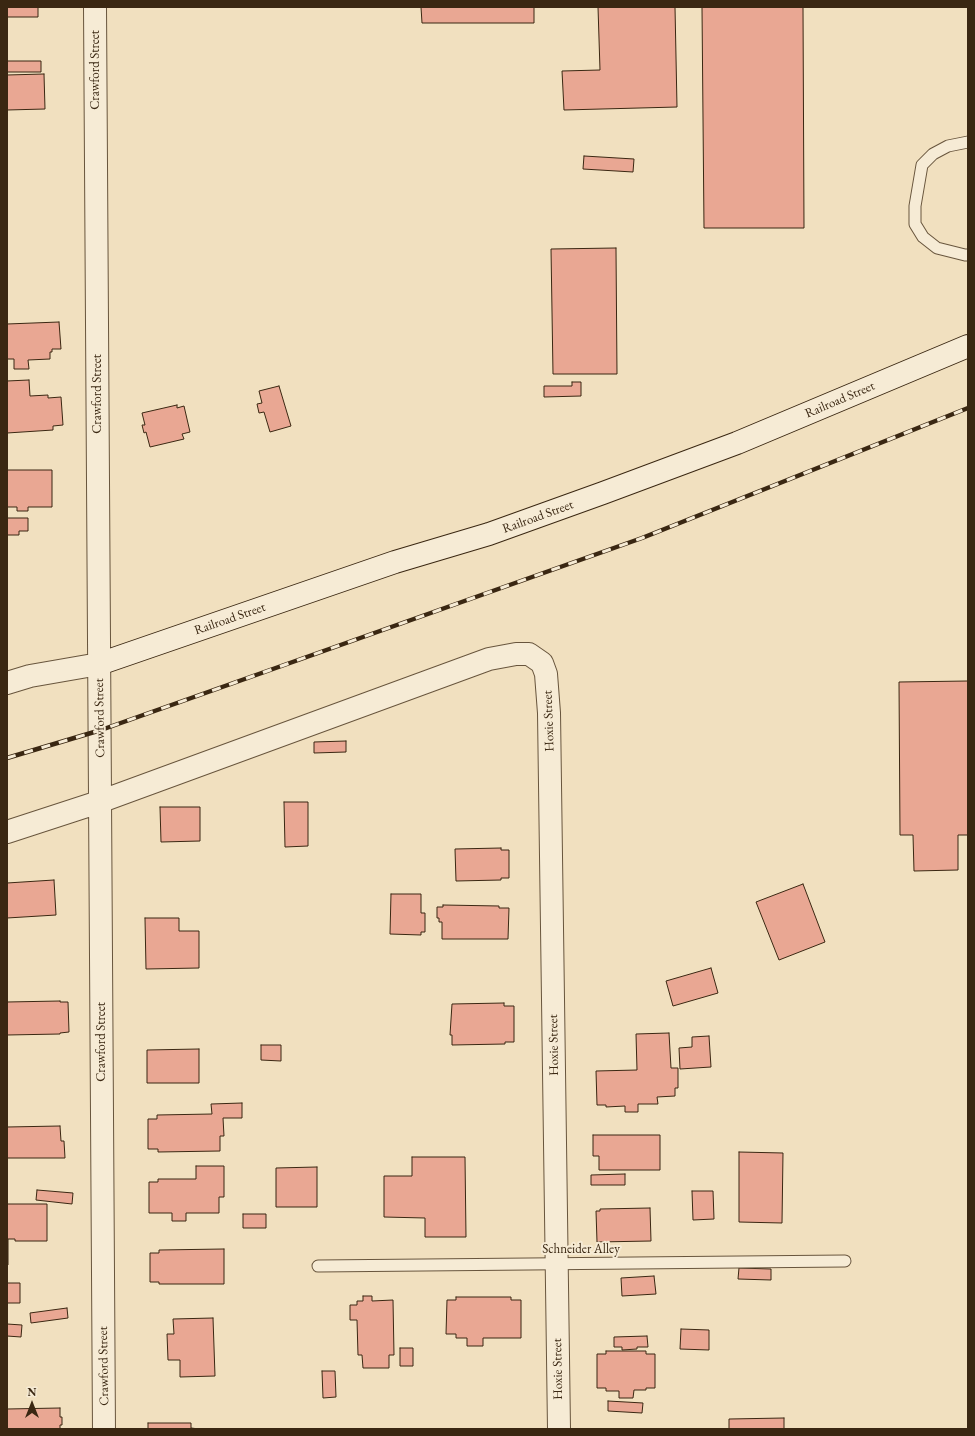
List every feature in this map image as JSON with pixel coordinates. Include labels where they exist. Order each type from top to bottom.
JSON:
[{"type":"street","name":"Crawford Street","points":[[95,7],[99,664],[101,730],[99,802],[104,1429]]},
{"type":"street","name":"Railroad Street","points":[[7,683],[30,676],[99,664],[395,562],[489,534],[737,443],[968,346]]},
{"type":"street","name":"Hoxie Street","points":[[99,802],[489,659],[516,654],[529,654],[542,663],[546,674],[549,712],[559,1429]]},
{"type":"street","points":[[7,832],[99,802]]},
{"type":"lane","points":[[968,142],[948,146],[933,154],[922,165],[915,206],[915,224],[924,237],[937,248],[968,255]]},
{"type":"lane","name":"Schneider Alley","points":[[318,1266],[845,1261]]},
{"type":"building","points":[[7,7],[38,7],[38,17],[7,17]]},
{"type":"building","points":[[421,7],[534,7],[534,23],[422,23]]},
{"type":"building","points":[[598,7],[675,7],[677,107],[564,110],[562,71],[600,70]]},
{"type":"building","points":[[702,7],[803,7],[804,228],[704,228]]},
{"type":"building","points":[[7,61],[41,61],[41,72],[7,72]]},
{"type":"building","points":[[44,74],[45,109],[7,110],[7,75]]},
{"type":"building","points":[[584,156],[634,159],[633,172],[583,169]]},
{"type":"building","points":[[616,248],[617,374],[553,374],[551,249]]},
{"type":"building","points":[[59,322],[61,349],[52,349],[52,352],[50,352],[50,359],[28,360],[29,369],[14,369],[14,359],[7,359],[7,324]]},
{"type":"building","points":[[29,380],[30,396],[48,395],[48,398],[61,397],[63,425],[53,426],[53,430],[7,433],[7,381]]},
{"type":"building","points":[[572,382],[581,382],[581,396],[544,397],[544,386],[572,386]]},
{"type":"building","points":[[279,386],[291,426],[270,432],[264,412],[259,413],[257,404],[262,403],[259,391]]},
{"type":"building","points":[[177,405],[177,408],[184,406],[190,432],[182,434],[184,439],[150,447],[146,432],[144,433],[142,425],[145,425],[142,413]]},
{"type":"building","points":[[7,470],[52,470],[52,507],[28,507],[28,511],[17,511],[17,507],[7,507]]},
{"type":"building","points":[[7,518],[28,518],[28,531],[19,531],[19,535],[7,535]]},
{"type":"building","points":[[968,681],[968,835],[958,835],[958,870],[914,871],[913,835],[900,835],[899,682]]},
{"type":"building","points":[[346,741],[346,752],[314,753],[314,742]]},
{"type":"building","points":[[284,802],[308,802],[308,846],[285,847]]},
{"type":"building","points":[[160,807],[200,807],[200,841],[161,842]]},
{"type":"building","points":[[501,848],[501,850],[509,850],[509,878],[501,878],[501,880],[456,881],[455,849]]},
{"type":"building","points":[[54,880],[56,915],[7,918],[7,883]]},
{"type":"building","points":[[803,884],[825,942],[779,960],[756,902]]},
{"type":"building","points":[[391,894],[421,894],[421,913],[425,913],[425,932],[421,932],[421,935],[390,934]]},
{"type":"building","points":[[443,905],[499,906],[499,908],[509,908],[508,939],[442,939],[442,922],[439,922],[439,918],[437,918],[437,907],[443,907]]},
{"type":"building","points":[[145,918],[179,918],[179,931],[199,931],[199,968],[146,969]]},
{"type":"building","points":[[711,968],[718,993],[673,1006],[666,981]]},
{"type":"building","points":[[7,1002],[68,1002],[69,1032],[60,1034],[7,1035]]},
{"type":"building","points":[[504,1003],[504,1006],[514,1006],[514,1042],[505,1042],[505,1044],[452,1045],[452,1035],[450,1035],[452,1004]]},
{"type":"building","points":[[669,1033],[671,1068],[678,1068],[678,1088],[675,1088],[675,1096],[657,1097],[658,1104],[638,1104],[638,1112],[625,1112],[625,1106],[606,1107],[606,1105],[597,1105],[596,1071],[637,1070],[636,1034]]},
{"type":"building","points":[[709,1036],[711,1067],[680,1069],[679,1048],[692,1047],[692,1037]]},
{"type":"building","points":[[261,1045],[281,1045],[281,1061],[261,1060]]},
{"type":"building","points":[[199,1049],[199,1083],[147,1083],[147,1050]]},
{"type":"building","points":[[242,1103],[242,1118],[223,1118],[224,1136],[220,1136],[220,1151],[158,1152],[158,1149],[148,1149],[148,1119],[157,1119],[157,1115],[212,1114],[211,1104]]},
{"type":"building","points":[[60,1126],[61,1141],[64,1141],[65,1158],[7,1158],[7,1127]]},
{"type":"building","points":[[593,1135],[660,1135],[660,1170],[599,1170],[599,1156],[593,1156]]},
{"type":"building","points":[[739,1152],[783,1153],[782,1223],[739,1222]]},
{"type":"building","points":[[412,1157],[465,1157],[466,1237],[425,1237],[425,1218],[384,1217],[384,1176],[412,1176]]},
{"type":"building","points":[[196,1166],[224,1166],[224,1197],[219,1197],[219,1213],[186,1213],[186,1221],[172,1221],[172,1213],[149,1213],[149,1182],[158,1182],[158,1179],[196,1179]]},
{"type":"building","points":[[317,1167],[317,1207],[276,1207],[276,1168]]},
{"type":"building","points":[[625,1174],[625,1185],[591,1185],[591,1175]]},
{"type":"building","points":[[37,1190],[73,1193],[72,1204],[36,1200]]},
{"type":"building","points":[[692,1191],[713,1191],[714,1219],[693,1220]]},
{"type":"building","points":[[7,1204],[47,1204],[47,1241],[15,1241],[15,1239],[8,1239],[8,1265],[7,1265]]},
{"type":"building","points":[[650,1208],[651,1241],[597,1242],[596,1211],[600,1211],[600,1209]]},
{"type":"building","points":[[243,1214],[266,1214],[266,1228],[243,1228]]},
{"type":"building","points":[[224,1249],[224,1284],[159,1284],[159,1282],[150,1282],[150,1253],[159,1253],[159,1250]]},
{"type":"building","points":[[739,1268],[771,1269],[771,1280],[738,1279]]},
{"type":"building","points":[[654,1276],[656,1294],[622,1296],[621,1278]]},
{"type":"building","points":[[7,1283],[20,1283],[20,1303],[7,1303]]},
{"type":"building","points":[[363,1296],[372,1296],[372,1301],[393,1300],[394,1355],[389,1355],[389,1368],[363,1368],[362,1355],[358,1355],[357,1320],[350,1320],[350,1305],[357,1305],[357,1301],[363,1301]]},
{"type":"building","points":[[456,1297],[511,1297],[511,1300],[521,1300],[521,1338],[483,1338],[483,1346],[467,1346],[467,1338],[456,1338],[456,1334],[446,1334],[447,1300],[456,1300]]},
{"type":"building","points":[[67,1308],[68,1318],[31,1323],[30,1313]]},
{"type":"building","points":[[213,1318],[215,1376],[180,1377],[180,1360],[168,1360],[167,1334],[174,1334],[173,1319]]},
{"type":"building","points":[[7,1324],[22,1325],[21,1337],[7,1336]]},
{"type":"building","points":[[681,1329],[709,1330],[709,1350],[680,1349]]},
{"type":"building","points":[[647,1336],[648,1347],[637,1347],[637,1349],[622,1350],[622,1347],[614,1347],[614,1337]]},
{"type":"building","points":[[400,1348],[413,1348],[413,1366],[400,1366]]},
{"type":"building","points":[[606,1351],[646,1351],[646,1354],[655,1354],[655,1388],[634,1390],[633,1398],[619,1398],[619,1391],[606,1391],[606,1388],[597,1388],[597,1354],[606,1354]]},
{"type":"building","points":[[322,1371],[335,1371],[336,1397],[323,1398]]},
{"type":"building","points":[[608,1401],[643,1403],[642,1413],[608,1411]]},
{"type":"building","points":[[60,1408],[62,1425],[60,1425],[60,1429],[7,1429],[7,1409]]},
{"type":"building","points":[[784,1418],[784,1429],[729,1429],[729,1419]]},
{"type":"building","points":[[148,1423],[191,1423],[191,1428],[199,1429],[148,1429]]},
{"type":"railway","points":[[7,758],[101,730],[642,538],[968,408]]}]
